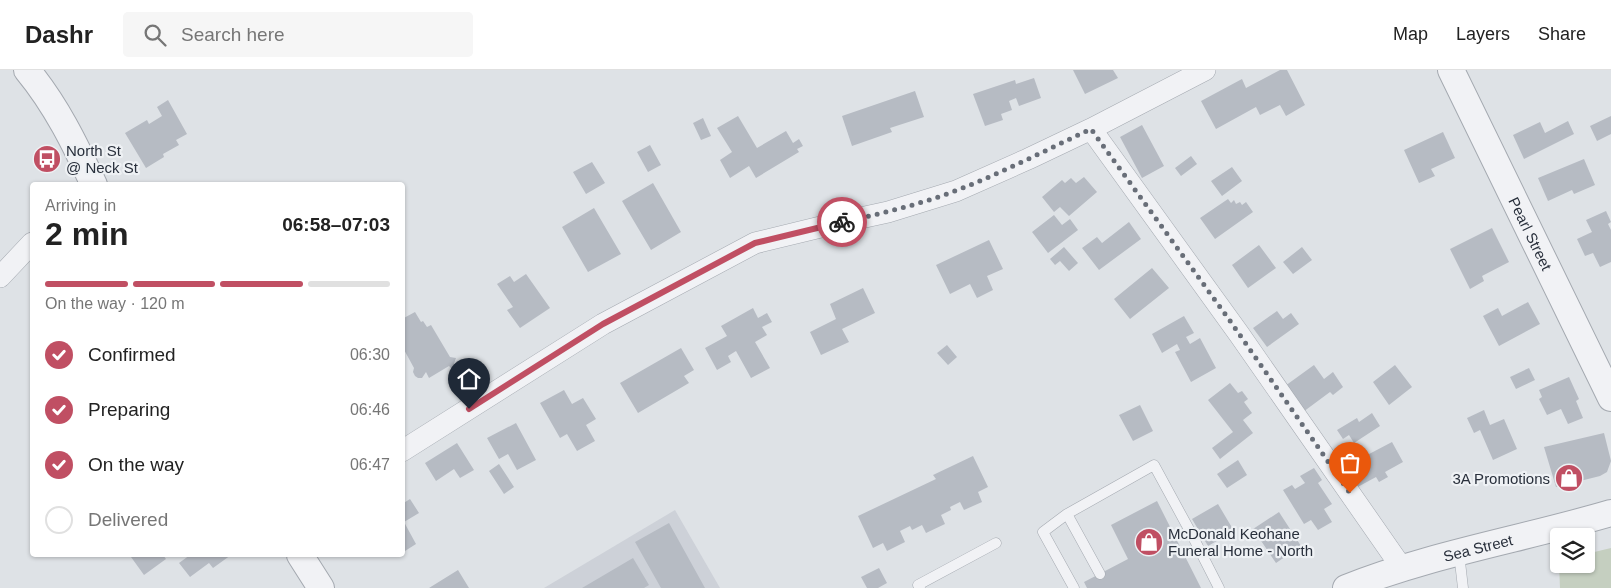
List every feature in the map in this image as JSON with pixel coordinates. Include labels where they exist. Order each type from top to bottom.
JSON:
[{"type":"street","points":[[27,70],[40,85],[61,118],[93,182]]},
{"type":"street","points":[[405,449],[603,324],[755,243],[888,212],[956,191],[1091,129],[1205,70]]},
{"type":"street","name":"Pearl Street","points":[[1451,70],[1611,398]]},
{"type":"street","points":[[1091,129],[1228,318],[1402,568]]},
{"type":"street","points":[[0,277],[30,245]]},
{"type":"street","name":"Sea Street","points":[[1346,588],[1402,568],[1611,513]]},
{"type":"street","points":[[301,557],[321,588]]},
{"type":"lane","points":[[1074,588],[1043,532],[1067,514],[1154,464],[1219,588]]},
{"type":"lane","points":[[1067,514],[1100,574]]},
{"type":"lane","points":[[920,588],[918,585],[996,543]]},
{"type":"lane","points":[[1459,552],[1464,588]]},
{"type":"shaded area","points":[[675,510],[720,588],[544,588]]},
{"type":"green space","points":[[1611,548],[1611,588],[1560,588],[1559,573],[1595,573],[1595,552]]},
{"type":"building","points":[[1073,70],[1113,70],[1118,78],[1085,94]]},
{"type":"building","points":[[1280,70],[1287,70],[1305,105],[1286,116],[1280,105],[1260,115],[1256,107],[1216,129],[1201,101],[1242,79],[1246,88]]},
{"type":"building","points":[[1034,78],[1041,98],[1019,106],[1016,98],[1009,101],[1012,110],[1001,114],[1003,120],[985,126],[973,94],[1015,80],[1016,84]]},
{"type":"building","points":[[915,91],[924,117],[890,128],[892,132],[852,146],[842,116]]},
{"type":"building","points":[[168,100],[187,134],[176,140],[179,145],[163,154],[164,157],[146,168],[125,133],[147,120],[149,124],[162,116],[157,107]]},
{"type":"building","points":[[738,116],[757,148],[786,131],[793,143],[799,139],[803,146],[797,149],[799,152],[756,178],[749,166],[730,178],[720,160],[732,152],[717,128]]},
{"type":"building","points":[[1611,116],[1611,134],[1597,141],[1590,126]]},
{"type":"building","points":[[703,118],[711,136],[701,140],[693,123]]},
{"type":"building","points":[[1568,121],[1574,134],[1524,159],[1513,135],[1540,122],[1545,133]]},
{"type":"building","points":[[1142,125],[1164,166],[1142,178],[1120,137]]},
{"type":"building","points":[[1443,132],[1455,158],[1431,169],[1435,176],[1419,183],[1404,150]]},
{"type":"building","points":[[650,145],[661,165],[648,172],[637,152]]},
{"type":"building","points":[[1191,156],[1197,164],[1181,176],[1175,168]]},
{"type":"building","points":[[1584,159],[1595,185],[1574,194],[1572,190],[1548,201],[1538,178]]},
{"type":"building","points":[[592,162],[605,183],[586,194],[573,172]]},
{"type":"building","points":[[1232,167],[1242,181],[1222,196],[1211,181]]},
{"type":"building","points":[[1084,177],[1097,192],[1069,216],[1060,207],[1054,212],[1042,197],[1062,180],[1065,183],[1071,178],[1076,183]]},
{"type":"building","points":[[653,183],[681,232],[651,250],[622,201]]},
{"type":"building","points":[[1228,199],[1231,203],[1234,200],[1236,204],[1240,202],[1242,205],[1246,202],[1253,212],[1215,239],[1200,218]]},
{"type":"building","points":[[594,208],[621,254],[588,272],[562,227]]},
{"type":"building","points":[[1606,211],[1611,222],[1608,224],[1611,230],[1611,262],[1600,267],[1593,253],[1585,256],[1577,239],[1592,232],[1586,220]]},
{"type":"building","points":[[1054,215],[1062,225],[1070,219],[1078,230],[1048,253],[1032,232]]},
{"type":"building","points":[[1129,222],[1141,239],[1099,270],[1082,248],[1097,237],[1102,243]]},
{"type":"building","points":[[1492,228],[1509,262],[1482,276],[1484,281],[1470,289],[1450,249]]},
{"type":"building","points":[[989,240],[1003,269],[987,276],[993,290],[977,298],[970,284],[950,294],[936,265]]},
{"type":"building","points":[[1259,245],[1276,268],[1248,288],[1232,265]]},
{"type":"building","points":[[1064,247],[1078,263],[1069,271],[1060,261],[1055,265],[1050,259]]},
{"type":"building","points":[[1302,247],[1312,260],[1293,274],[1283,262]]},
{"type":"building","points":[[1152,268],[1169,288],[1130,319],[1114,299]]},
{"type":"building","points":[[526,274],[550,308],[520,328],[507,310],[513,307],[497,284],[510,276],[514,282]]},
{"type":"building","points":[[863,288],[875,313],[842,329],[849,342],[821,355],[810,332],[836,319],[830,304]]},
{"type":"building","points":[[1528,302],[1540,324],[1499,346],[1483,316],[1498,308],[1502,316]]},
{"type":"building","points":[[753,308],[758,318],[767,313],[772,322],[762,327],[767,335],[755,342],[770,368],[751,378],[736,351],[728,356],[731,362],[717,370],[705,348],[727,336],[721,326]]},
{"type":"building","points":[[1277,311],[1283,319],[1291,313],[1299,324],[1267,347],[1253,328]]},
{"type":"building","points":[[415,312],[421,322],[423,321],[427,327],[431,325],[450,357],[456,358],[452,369],[449,366],[429,378],[426,372],[422,378],[415,376],[414,368],[405,352],[405,317]]},
{"type":"building","points":[[1184,316],[1194,333],[1186,337],[1190,344],[1200,338],[1216,368],[1191,382],[1175,352],[1180,350],[1177,344],[1162,353],[1152,334]]},
{"type":"building","points":[[947,345],[957,357],[948,365],[937,353]]},
{"type":"building","points":[[681,348],[694,370],[684,376],[689,383],[638,413],[620,383]]},
{"type":"building","points":[[1314,365],[1324,379],[1333,372],[1343,387],[1333,395],[1330,392],[1303,412],[1285,386]]},
{"type":"building","points":[[1395,365],[1412,387],[1389,405],[1373,382]]},
{"type":"building","points":[[1529,368],[1535,380],[1516,389],[1510,377]]},
{"type":"building","points":[[1569,377],[1579,399],[1576,401],[1583,418],[1568,424],[1561,409],[1547,415],[1539,399],[1542,397],[1539,390]]},
{"type":"building","points":[[1230,383],[1238,393],[1242,391],[1248,399],[1244,402],[1252,413],[1243,420],[1253,433],[1220,459],[1212,448],[1233,432],[1208,400]]},
{"type":"building","points":[[564,390],[572,404],[583,398],[596,419],[586,425],[595,441],[577,451],[567,434],[560,438],[540,403]]},
{"type":"building","points":[[1140,405],[1153,431],[1133,441],[1119,415]]},
{"type":"building","points":[[1484,410],[1490,425],[1504,419],[1517,449],[1493,460],[1480,430],[1474,433],[1467,418]]},
{"type":"building","points":[[1372,413],[1380,426],[1354,443],[1349,435],[1343,439],[1337,430],[1357,418],[1359,422]]},
{"type":"building","points":[[516,423],[536,460],[517,470],[508,454],[499,459],[487,438]]},
{"type":"building","points":[[1604,433],[1611,461],[1607,472],[1600,476],[1556,487],[1544,447]]},
{"type":"building","points":[[1392,442],[1403,462],[1385,472],[1388,477],[1379,482],[1376,477],[1354,489],[1348,478],[1358,472],[1352,463]]},
{"type":"building","points":[[457,443],[474,470],[460,478],[454,469],[436,481],[425,463]]},
{"type":"building","points":[[973,456],[988,487],[978,492],[982,502],[964,510],[960,502],[950,507],[951,510],[941,515],[945,524],[926,533],[922,525],[912,530],[910,526],[900,531],[905,542],[887,551],[883,543],[873,548],[858,516],[936,479],[933,475]]},
{"type":"building","points":[[1238,460],[1247,475],[1227,488],[1217,474]]},
{"type":"building","points":[[499,464],[514,487],[504,494],[489,471]]},
{"type":"building","points":[[1314,468],[1322,480],[1318,483],[1332,504],[1324,509],[1332,522],[1318,530],[1311,520],[1304,524],[1283,490],[1292,485],[1295,489],[1305,483],[1300,476]]},
{"type":"building","points":[[410,499],[419,513],[405,521],[405,502]]},
{"type":"building","name":"McDonald Keohane Funeral Home - North","points":[[1157,501],[1201,588],[1087,588],[1084,582],[1128,559],[1111,525]]},
{"type":"building","points":[[1218,504],[1234,531],[1208,546],[1192,519]]},
{"type":"building","points":[[1279,512],[1301,546],[1276,563],[1253,529]]},
{"type":"building","points":[[669,523],[705,588],[661,588],[635,542]]},
{"type":"building","points":[[405,524],[416,544],[405,551]]},
{"type":"building","points":[[131,557],[164,557],[166,559],[144,575]]},
{"type":"building","points":[[187,557],[228,557],[213,568],[209,563],[190,577],[179,563]]},
{"type":"building","points":[[633,558],[649,585],[644,588],[582,588]]},
{"type":"building","points":[[879,568],[887,583],[878,588],[867,588],[861,577]]},
{"type":"building","points":[[458,570],[469,588],[429,588]]},
{"type":"way so far","points":[[842,222],[888,212],[956,191],[1091,129],[1228,318],[1350,493]]},
{"type":"place","name":"North St @ Neck St","points":[[47,159]]},
{"type":"place","name":"3A Promotions","points":[[1569,478]]},
{"type":"place","name":"McDonald Keohane Funeral Home - North","points":[[1149,542]]},
{"type":"route","points":[[469,409],[603,324],[755,243],[842,222]]}]
